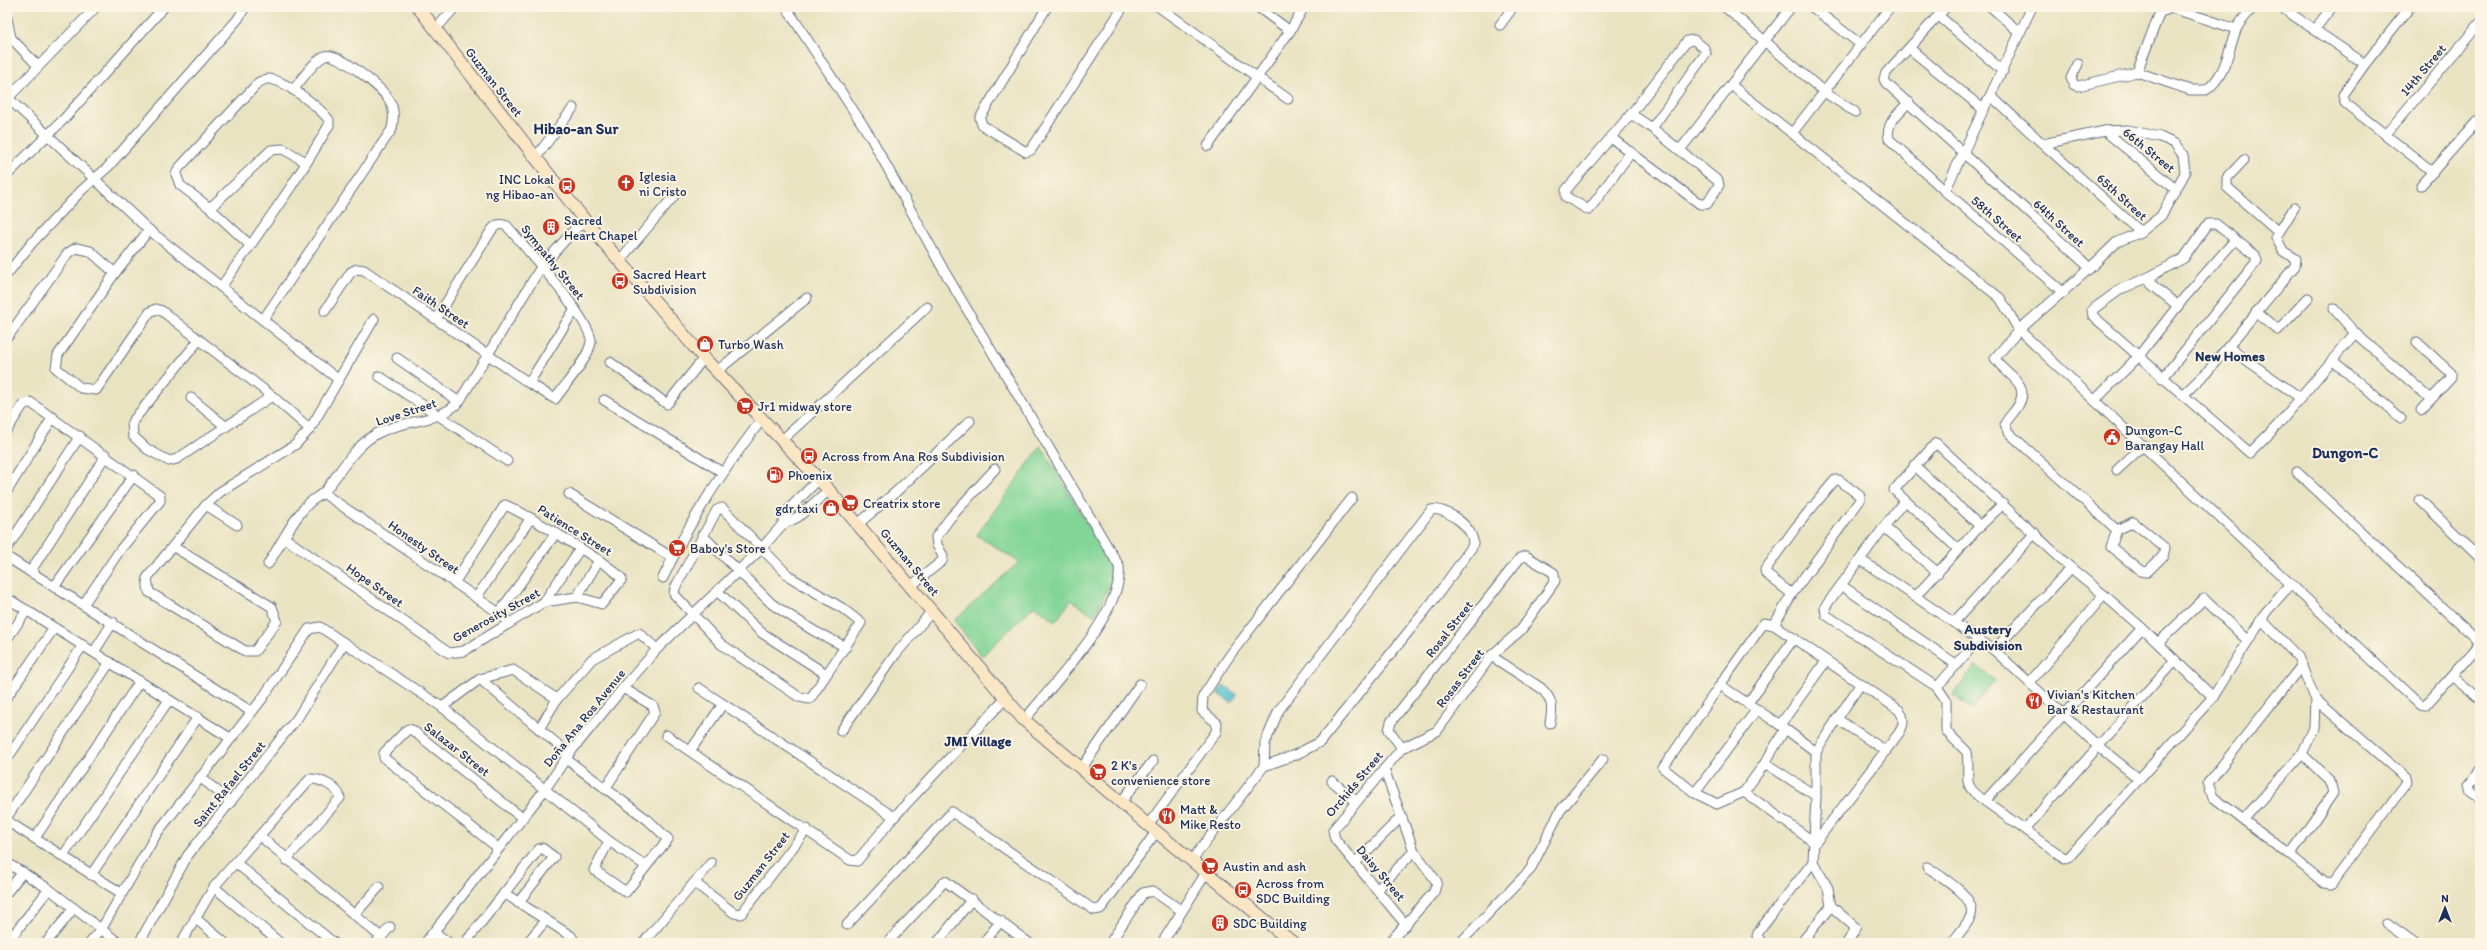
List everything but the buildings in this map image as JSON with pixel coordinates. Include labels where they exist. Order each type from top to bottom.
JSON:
[{"type":"main road","name":"Guzman Street","points":[[418,7],[586,222],[704,358],[829,490],[912,585],[932,611],[1024,720],[1191,861],[1293,943]]},
{"type":"street","points":[[96,7],[7,98],[149,230],[339,380]]},
{"type":"street","points":[[7,175],[47,136],[164,7]]},
{"type":"street","points":[[7,274],[32,243],[94,179],[108,167],[238,19],[245,7]]},
{"type":"street","points":[[435,30],[455,7]]},
{"type":"street","points":[[786,7],[870,136],[943,269],[1119,566],[1119,584],[1096,631],[1024,720]]},
{"type":"street","points":[[1047,7],[980,118],[982,125],[1026,152],[1031,150],[1123,7]]},
{"type":"street","points":[[1159,7],[1256,75],[1288,100]]},
{"type":"street","points":[[1258,7],[1290,31]]},
{"type":"street","points":[[1208,146],[1256,75],[1290,31],[1304,7]]},
{"type":"street","points":[[1500,26],[1513,7]]},
{"type":"street","points":[[1725,7],[1824,92],[1855,112]]},
{"type":"street","points":[[1680,150],[1791,7]]},
{"type":"street","points":[[1812,7],[1860,44]]},
{"type":"street","points":[[1793,132],[1890,7]]},
{"type":"street","points":[[1946,7],[1909,48],[1984,110]]},
{"type":"street","points":[[1991,7],[2020,34]]},
{"type":"street","points":[[1946,191],[2032,7]]},
{"type":"street","points":[[2078,64],[2071,78],[2074,86],[2137,72],[2190,90],[2206,90],[2217,80],[2231,50],[2236,29],[2253,7]]},
{"type":"street","points":[[2282,7],[2365,64]]},
{"type":"street","points":[[2315,29],[2332,7]]},
{"type":"street","points":[[2410,7],[2365,64],[2343,95],[2345,103],[2433,172]]},
{"type":"street","points":[[2137,72],[2160,12],[2164,9],[2172,8],[2236,29]]},
{"type":"street","points":[[1939,16],[2003,71]]},
{"type":"street","points":[[7,19],[11,38],[38,66]]},
{"type":"street","name":"14th Street","points":[[2386,134],[2480,23]]},
{"type":"street","points":[[1631,152],[1589,210],[1566,197],[1566,190],[1631,114],[1687,41],[1694,40],[1704,48],[1706,55],[1652,128]]},
{"type":"street","name":"64th Street","points":[[1909,48],[1886,73],[1884,80],[1963,154],[2090,268]]},
{"type":"street","points":[[262,320],[392,130],[392,107],[387,97],[350,66],[332,56],[325,56],[318,61],[294,90]]},
{"type":"street","points":[[221,287],[250,246],[306,162],[326,131],[329,120],[294,90],[276,80],[267,79],[259,82],[179,168],[176,174],[180,185],[210,208],[250,246]]},
{"type":"street","points":[[1731,85],[1793,132],[1995,294],[2003,303],[2019,330],[2144,445],[2420,705],[2425,706],[2453,677],[2480,643],[2297,472]]},
{"type":"street","name":"65th Street","points":[[1991,96],[2141,232],[2161,216],[2174,188]]},
{"type":"street","name":"58th Street","points":[[1909,102],[1892,121],[1887,131],[1889,139],[1946,191],[2064,293]]},
{"type":"street","points":[[536,157],[573,108]]},
{"type":"street","points":[[1610,137],[1700,204],[1707,204],[1719,183],[1652,128],[1631,114]]},
{"type":"street","points":[[2421,185],[2480,118]]},
{"type":"street","points":[[2043,144],[2105,131]]},
{"type":"street","name":"66th Street","points":[[2105,131],[2143,132],[2175,144],[2183,155],[2185,173],[2174,188],[2105,131]]},
{"type":"street","points":[[210,208],[271,150],[283,149],[306,162]]},
{"type":"street","points":[[2244,160],[2227,178],[2227,187],[2277,231]]},
{"type":"street","points":[[620,260],[674,196]]},
{"type":"street","points":[[2183,395],[2207,372],[2297,263],[2296,259],[2279,246],[2276,237],[2277,231],[2294,208]]},
{"type":"street","name":"Love Street","points":[[268,564],[286,538],[289,529],[308,504],[323,492],[358,449],[373,436],[387,430],[438,416],[451,410],[459,402],[489,355],[541,267],[575,230],[586,222]]},
{"type":"street","name":"Sympathy Street","points":[[436,319],[494,226],[502,224],[507,226],[541,267],[590,332],[591,344],[575,372],[554,399]]},
{"type":"street","points":[[2162,378],[2257,261],[2256,255],[2216,224],[2208,224],[2184,258],[2121,290],[2092,310],[2093,316],[2162,378],[2250,453],[2277,426],[2299,397],[2355,333]]},
{"type":"street","points":[[149,230],[115,273],[58,355],[56,368],[60,374],[81,388],[96,390],[150,312],[156,309],[162,311],[272,396],[310,429]]},
{"type":"street","points":[[2117,530],[2008,432],[2005,424],[2020,404],[2021,388],[2018,380],[1995,358],[2019,330],[2064,293],[2117,242],[2141,232]]},
{"type":"street","points":[[2095,400],[2138,357],[2178,306],[2235,240]]},
{"type":"street","points":[[9,335],[68,253],[76,248],[90,252],[115,273]]},
{"type":"street","name":"Faith Street","points":[[325,311],[351,272],[357,269],[364,270],[554,399]]},
{"type":"street","points":[[2151,276],[2151,284],[2178,306]]},
{"type":"street","points":[[717,371],[807,298]]},
{"type":"street","points":[[2256,312],[2278,330],[2308,298]]},
{"type":"street","points":[[782,440],[927,308]]},
{"type":"street","points":[[2334,309],[2355,333],[2431,399]]},
{"type":"street","points":[[529,383],[574,310]]},
{"type":"street","points":[[174,546],[272,607],[277,620],[255,651],[245,651],[149,592],[147,578],[206,505],[220,492],[295,445],[310,429],[374,319]]},
{"type":"street","points":[[199,340],[132,422],[133,436],[147,449],[169,460],[177,458],[272,396]]},
{"type":"street","points":[[2416,342],[2451,373],[2451,378],[2421,410]]},
{"type":"street","points":[[2228,347],[2299,397]]},
{"type":"street","points":[[397,358],[459,402]]},
{"type":"street","points":[[610,362],[667,404],[704,358]]},
{"type":"street","points":[[2332,360],[2401,418]]},
{"type":"street","points":[[380,376],[507,461]]},
{"type":"street","points":[[191,398],[225,426]]},
{"type":"street","points":[[604,400],[722,472]]},
{"type":"street","points":[[7,430],[23,404],[30,402],[158,492],[160,500],[120,550],[83,605]]},
{"type":"street","points":[[7,491],[53,417]]},
{"type":"street","points":[[663,578],[722,472],[762,419]]},
{"type":"street","points":[[858,524],[897,491],[970,421]]},
{"type":"street","points":[[7,548],[80,436]]},
{"type":"street","points":[[1958,549],[1904,501],[1894,490],[1914,465],[1936,443],[2035,533],[2070,568],[2104,595],[2158,642],[2214,697]]},
{"type":"street","points":[[2117,470],[2144,445]]},
{"type":"street","points":[[30,572],[106,455]]},
{"type":"street","points":[[1914,465],[1980,526]]},
{"type":"street","points":[[912,585],[942,561],[943,556],[937,545],[936,537],[950,518],[995,469]]},
{"type":"street","points":[[54,586],[134,475]]},
{"type":"street","name":"Doña Ana Ros Avenue","points":[[425,943],[521,816],[546,788],[567,757],[657,649],[761,549],[782,525],[789,508],[819,479]]},
{"type":"street","points":[[1774,625],[1792,594],[1860,500],[1860,496],[1839,480],[1835,480],[1796,527],[1765,570],[1766,574],[1792,594]]},
{"type":"street","name":"Doña Ana Ros Avenue","points":[[782,525],[798,516],[829,490]]},
{"type":"street","name":"Honesty Street","points":[[323,492],[499,613],[509,623]]},
{"type":"street","points":[[569,494],[673,558]]},
{"type":"street","points":[[847,925],[952,812],[1094,910],[1100,909],[1216,732],[1217,723],[1202,711],[1203,696],[1230,655],[1352,498]]},
{"type":"street","points":[[2420,500],[2480,558]]},
{"type":"street","points":[[1904,501],[1825,607],[1826,615],[1937,687],[1946,700],[1946,730],[1967,752],[1968,784],[1972,792],[2065,858],[2069,856],[2138,778],[2214,697],[2262,620],[2291,584]]},
{"type":"street","points":[[1914,597],[1980,526],[2003,504]]},
{"type":"street","points":[[206,505],[237,524]]},
{"type":"street","name":"Patience Street","points":[[454,583],[503,506],[507,505],[556,533],[599,560],[621,576],[618,586]]},
{"type":"street","points":[[722,508],[790,577],[860,620],[861,625],[811,698],[804,699],[721,644],[692,616],[674,594],[702,535],[717,510],[722,508]]},
{"type":"street","points":[[1191,861],[1264,766],[1295,755],[1320,742],[1434,601],[1468,553],[1474,542],[1470,529],[1440,509],[1431,510],[1279,710],[1265,743],[1264,766]]},
{"type":"street","points":[[476,598],[531,518]]},
{"type":"street","points":[[2133,522],[2165,548],[2166,552],[2147,572],[2141,571],[2112,547],[2117,530],[2133,522]]},
{"type":"street","points":[[1884,527],[1938,572]]},
{"type":"street","points":[[499,613],[556,533]]},
{"type":"street","points":[[1954,622],[2035,533]]},
{"type":"street","points":[[702,535],[772,604],[814,631],[846,647]]},
{"type":"street","name":"Hope Street","points":[[286,538],[449,653]]},
{"type":"street","points":[[544,602],[580,549]]},
{"type":"street","name":"Rosal Street","points":[[1402,748],[1389,730],[1390,722],[1520,558],[1526,556],[1554,573]]},
{"type":"street","points":[[7,557],[113,622],[252,712]]},
{"type":"street","points":[[577,597],[599,560]]},
{"type":"street","points":[[1861,560],[1994,650],[2099,747],[2138,778]]},
{"type":"street","points":[[1994,650],[2070,568]]},
{"type":"street","name":"Rosas Street","points":[[1402,748],[1437,731],[1491,656],[1521,630],[1555,581],[1554,573]]},
{"type":"street","points":[[1841,585],[1957,664]]},
{"type":"street","name":"Generosity Street","points":[[449,653],[464,650],[544,602],[577,597],[602,604],[618,586]]},
{"type":"street","points":[[717,591],[762,633],[826,674]]},
{"type":"street","points":[[2030,682],[2104,595]]},
{"type":"street","points":[[7,598],[230,738]]},
{"type":"street","points":[[2158,642],[2204,598],[2248,641]]},
{"type":"street","points":[[7,638],[27,610]]},
{"type":"street","points":[[841,731],[895,655],[932,611]]},
{"type":"street","points":[[2243,820],[2302,754],[2314,728],[2315,699],[2302,665],[2295,654],[2262,620]]},
{"type":"street","points":[[94,652],[113,622]]},
{"type":"street","points":[[1815,843],[1903,726],[1902,714],[1826,660],[1774,625],[1761,624],[1664,764],[1665,770],[1695,793],[1717,804],[1744,792],[1765,763],[1782,727],[1826,660]]},
{"type":"street","points":[[90,943],[102,928],[157,833],[230,738],[252,712],[309,629],[320,627],[442,706],[609,840],[646,866]]},
{"type":"street","points":[[7,698],[54,628]]},
{"type":"street","points":[[1985,800],[2142,628]]},
{"type":"street","points":[[539,729],[557,699],[592,659],[634,634],[645,636],[657,649]]},
{"type":"street","points":[[1748,703],[1794,638]]},
{"type":"street","points":[[1937,687],[1978,640]]},
{"type":"street","name":"Saint Rafael Street","points":[[139,943],[188,855],[298,717],[344,643]]},
{"type":"street","points":[[7,758],[83,645]]},
{"type":"street","points":[[1491,656],[1541,688],[1548,695],[1553,707],[1550,723]]},
{"type":"street","points":[[2025,829],[2175,660]]},
{"type":"street","points":[[7,817],[110,662]]},
{"type":"street","points":[[2302,665],[2208,783],[2212,797],[2290,855],[2324,883],[2331,884],[2407,782],[2406,778],[2315,699]]},
{"type":"street","points":[[442,706],[480,679],[513,670],[557,699]]},
{"type":"street","points":[[2453,677],[2480,699]]},
{"type":"street","points":[[480,679],[539,729],[567,757],[605,789],[667,837],[666,844],[646,866],[628,892],[623,892],[594,870],[609,840]]},
{"type":"street","points":[[35,838],[140,681]]},
{"type":"street","points":[[1080,768],[1140,684]]},
{"type":"street","points":[[1720,685],[1757,709],[1816,752]]},
{"type":"street","points":[[1762,943],[1757,936],[1759,931],[1813,862],[1815,843],[1816,752],[1860,685]]},
{"type":"street","points":[[605,789],[655,712],[653,706],[624,688]]},
{"type":"street","points":[[698,688],[894,817]]},
{"type":"street","points":[[666,735],[807,829],[850,860],[857,861],[894,817],[1006,698]]},
{"type":"street","points":[[63,856],[169,700]]},
{"type":"street","points":[[690,751],[723,704]]},
{"type":"street","points":[[1695,793],[1757,709]]},
{"type":"street","points":[[91,875],[198,717]]},
{"type":"street","points":[[1837,719],[1886,750]]},
{"type":"street","name":"Salazar Street","points":[[498,848],[384,758],[384,753],[408,729],[412,730],[521,816]]},
{"type":"street","name":"Orchids Street","points":[[1335,839],[1333,830],[1402,748]]},
{"type":"street","points":[[2290,855],[2333,793],[2330,781],[2302,754]]},
{"type":"street","points":[[1460,943],[1530,870],[1560,811],[1603,759]]},
{"type":"street","points":[[1120,802],[1153,761]]},
{"type":"street","points":[[1765,763],[1816,796]]},
{"type":"street","points":[[1384,769],[1414,851],[1436,879],[1434,892],[1389,943]]},
{"type":"street","points":[[2480,770],[2468,785],[2468,789],[2480,799]]},
{"type":"street","points":[[200,777],[231,802]]},
{"type":"street","points":[[181,943],[214,887],[310,778],[319,779],[337,791],[340,798],[286,860]]},
{"type":"street","points":[[1332,780],[1356,801]]},
{"type":"street","points":[[1744,792],[1815,843]]},
{"type":"street","points":[[1355,863],[1401,817]]},
{"type":"street","points":[[7,821],[121,893]]},
{"type":"street","name":"Guzman Street","points":[[695,883],[734,912],[741,914],[807,829]]},
{"type":"street","points":[[260,836],[286,860],[355,914],[378,940],[390,927]]},
{"type":"street","name":"Daisy Street","points":[[1335,839],[1406,924]]},
{"type":"street","points":[[465,943],[539,848],[553,854],[518,903]]},
{"type":"street","points":[[1378,889],[1414,851]]},
{"type":"street","points":[[1813,862],[1828,888],[1831,906],[1856,928],[1847,943]]},
{"type":"street","points":[[7,863],[49,889],[102,928],[119,943]]},
{"type":"street","points":[[236,863],[334,943]]},
{"type":"street","points":[[642,943],[711,863]]},
{"type":"street","points":[[1927,867],[1962,892],[1970,904],[1971,916],[1952,943]]},
{"type":"street","points":[[7,892],[23,872]]},
{"type":"street","points":[[1162,943],[1206,872]]},
{"type":"street","points":[[887,943],[942,882],[949,881],[1029,943]]},
{"type":"street","points":[[214,887],[280,943]]},
{"type":"street","points":[[355,914],[379,887]]},
{"type":"street","points":[[7,943],[49,889]]},
{"type":"street","points":[[1110,943],[1143,893],[1148,890],[1153,891],[1182,911]]},
{"type":"street","points":[[504,893],[570,936],[573,939],[570,943]]},
{"type":"street","points":[[937,943],[972,899]]},
{"type":"street","points":[[1801,943],[1831,906]]},
{"type":"street","points":[[46,943],[74,908]]},
{"type":"street","points":[[195,918],[225,943]]},
{"type":"street","points":[[527,943],[546,920]]},
{"type":"street","points":[[983,943],[1001,921]]},
{"type":"street","points":[[2387,923],[2415,943]]},
{"type":"street","points":[[434,932],[450,943]]},
{"type":"green space","points":[[1041,446],[1113,568],[1112,579],[1095,616],[1071,600],[1056,621],[1034,606],[982,656],[954,621],[1019,562],[977,535]]},
{"type":"green space","points":[[1976,665],[1995,680],[1972,710],[1953,695]]},
{"type":"water","points":[[1224,685],[1237,695],[1231,703],[1218,693]]},
{"type":"place","name":"Iglesia ni Cristo","points":[[626,183]]},
{"type":"place","name":"INC Lokal ng Hibao-an","points":[[567,186]]},
{"type":"place","name":"Sacred Heart Chapel","points":[[551,227]]},
{"type":"place","name":"Sacred Heart Subdivision","points":[[620,281]]},
{"type":"place","name":"Turbo Wash","points":[[705,344]]},
{"type":"place","name":"Jr1 midway store","points":[[745,406]]},
{"type":"place","name":"Dungon-C Barangay Hall","points":[[2112,437]]},
{"type":"place","name":"Across from Ana Ros Subdivision","points":[[809,456]]},
{"type":"place","name":"Phoenix","points":[[775,475]]},
{"type":"place","name":"Creatrix store","points":[[850,503]]},
{"type":"place","name":"gdr taxi","points":[[831,508]]},
{"type":"place","name":"Baboy's Store","points":[[677,548]]},
{"type":"place","name":"Vivian's Kitchen Bar & Restaurant","points":[[2034,701]]},
{"type":"place","name":"2 K's convenience store","points":[[1098,772]]},
{"type":"place","name":"Matt & Mike Resto","points":[[1167,816]]},
{"type":"place","name":"Austin and ash","points":[[1210,866]]},
{"type":"place","name":"Across from SDC Building","points":[[1243,890]]},
{"type":"place","name":"SDC Building","points":[[1220,923]]},
{"type":"district","name":"Hibao-an Sur","points":[[576,129]]},
{"type":"district","name":"New Homes","points":[[2230,356]]},
{"type":"district","name":"Dungon-C","points":[[2345,453]]},
{"type":"district","name":"Austery Subdivision","points":[[1988,638]]},
{"type":"district","name":"JMI Village","points":[[978,741]]}]
